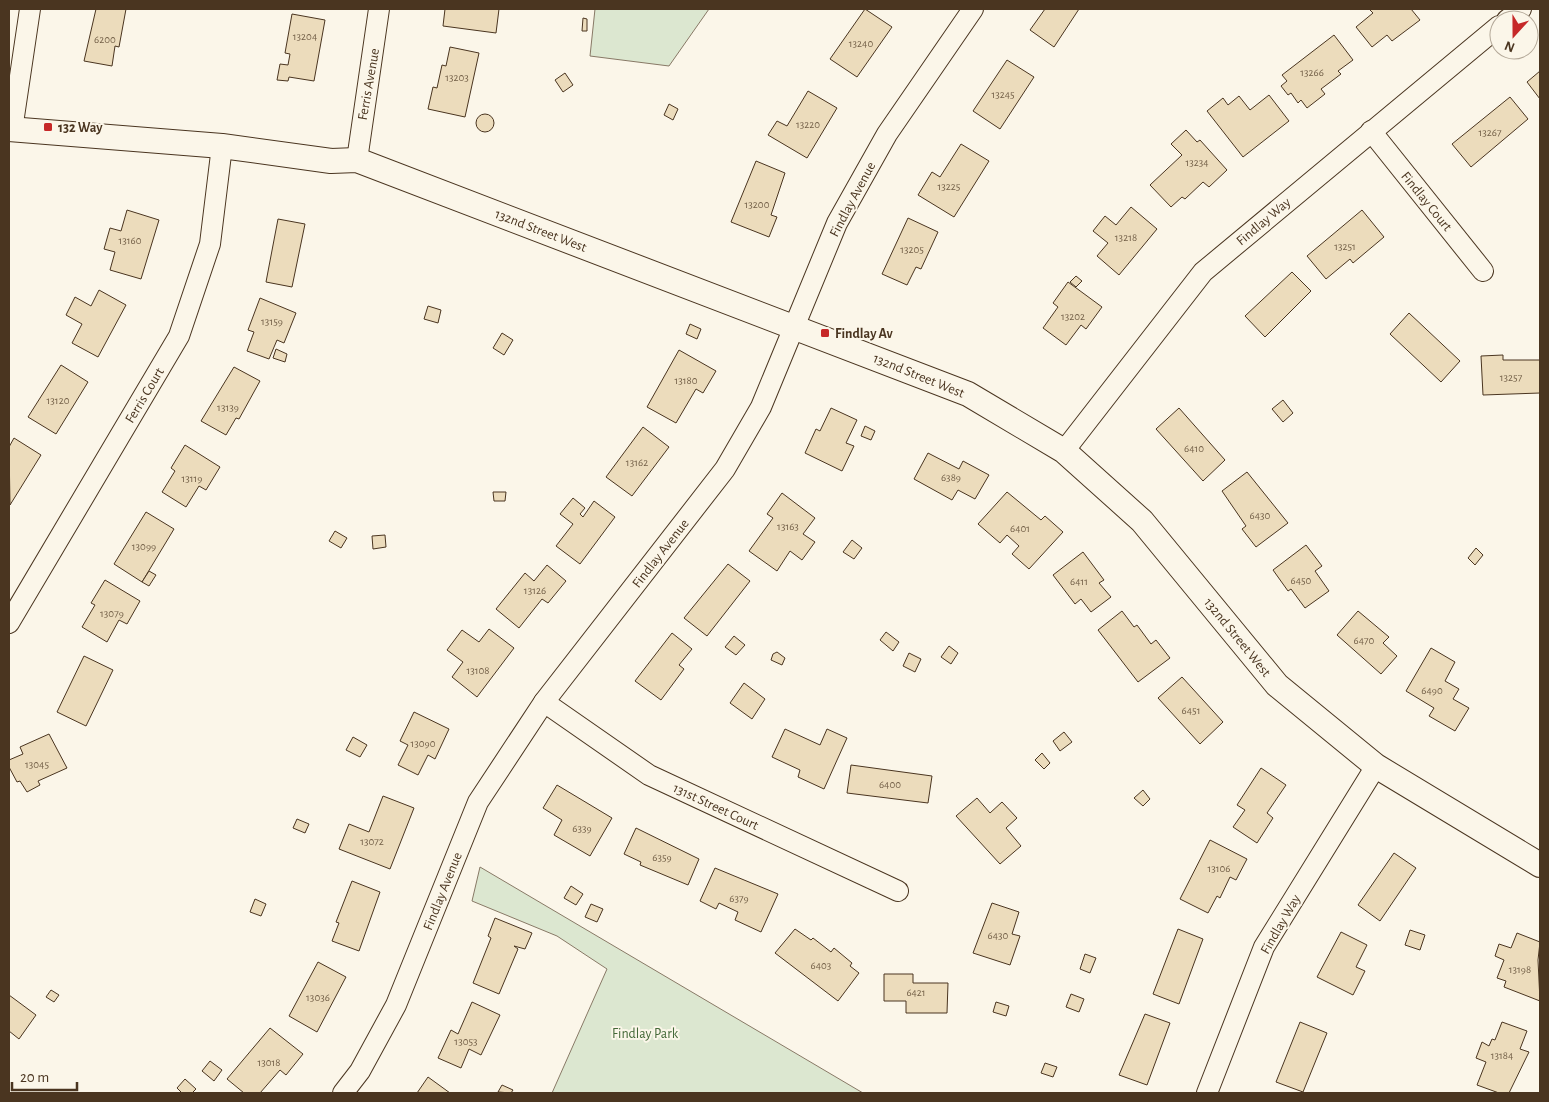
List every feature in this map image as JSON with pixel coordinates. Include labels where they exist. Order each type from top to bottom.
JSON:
[{"type":"street","points":[[10,130],[30,9]]},
{"type":"street","name":"Ferris Avenue","points":[[358,160],[360,128],[379,9]]},
{"type":"street","name":"Findlay Avenue","points":[[343,1093],[360,1071],[396,1005],[478,802],[544,702],[725,469],[761,407],[842,215],[888,134],[973,9]]},
{"type":"street","name":"Findlay Way","points":[[1064,451],[1203,272],[1489,34]]},
{"type":"street","name":"132nd Street West","points":[[10,130],[222,146],[331,161],[358,160],[968,394],[1064,451],[1142,521],[1277,685],[1376,766],[1540,866]]},
{"type":"street","name":"Findlay Court","points":[[1371,131],[1483,271]]},
{"type":"street","name":"Ferris Court","points":[[9,623],[179,336],[210,244],[222,146]]},
{"type":"street","name":"131st Street Court","points":[[544,702],[649,775],[898,891]]},
{"type":"street","name":"Findlay Way","points":[[1207,1093],[1264,947],[1376,766]]},
{"type":"green space","points":[[595,9],[709,9],[669,66],[590,56]]},
{"type":"green space","name":"Findlay Park","points":[[480,867],[863,1093],[552,1093],[607,969],[557,936],[472,901]]},
{"type":"building","points":[[96,9],[126,9],[119,47],[115,46],[112,66],[84,61]]},
{"type":"building","points":[[445,9],[499,9],[496,33],[443,26]]},
{"type":"building","points":[[865,9],[892,27],[857,77],[830,59]]},
{"type":"building","points":[[1045,9],[1079,9],[1054,47],[1030,30]]},
{"type":"building","points":[[1369,9],[1411,9],[1420,20],[1392,41],[1387,35],[1372,47],[1356,27],[1373,13]]},
{"type":"building","points":[[292,14],[325,20],[314,81],[289,77],[288,81],[277,80],[280,64],[288,65],[290,54],[285,53]]},
{"type":"building","points":[[583,18],[587,19],[587,31],[582,31]]},
{"type":"building","points":[[1334,35],[1353,60],[1338,71],[1341,74],[1321,89],[1325,94],[1307,108],[1301,100],[1298,103],[1291,93],[1288,95],[1281,86],[1287,81],[1282,75]]},
{"type":"building","points":[[450,47],[479,53],[465,117],[428,109],[433,87],[437,88],[442,65],[446,66]]},
{"type":"building","points":[[1007,60],[1034,77],[1000,129],[973,111]]},
{"type":"building","points":[[1540,71],[1540,99],[1527,82]]},
{"type":"building","points":[[565,73],[573,85],[563,92],[555,80]]},
{"type":"building","points":[[808,91],[837,108],[807,158],[768,135],[777,121],[787,126]]},
{"type":"building","points":[[1269,95],[1289,121],[1243,157],[1207,111],[1223,98],[1228,105],[1239,96],[1250,110]]},
{"type":"building","points":[[1510,97],[1528,119],[1471,167],[1452,144]]},
{"type":"building","points":[[669,104],[678,109],[673,120],[664,115]]},
{"type":"building","points":[[485,114],[491,117],[494,123],[491,129],[485,132],[479,129],[476,123],[479,117]]},
{"type":"building","points":[[1186,130],[1197,142],[1200,140],[1227,170],[1209,187],[1203,182],[1185,199],[1182,197],[1171,207],[1150,185],[1182,155],[1171,144]]},
{"type":"building","points":[[961,144],[989,161],[954,217],[918,195],[932,172],[940,177]]},
{"type":"building","points":[[756,161],[785,173],[771,215],[777,217],[769,237],[731,222]]},
{"type":"building","points":[[1131,207],[1157,229],[1119,275],[1097,256],[1108,243],[1093,231],[1105,216],[1116,225]]},
{"type":"building","points":[[127,210],[159,220],[141,279],[110,270],[115,252],[104,249],[110,228],[121,231]]},
{"type":"building","points":[[1362,210],[1384,237],[1353,263],[1350,259],[1326,279],[1307,256]]},
{"type":"building","points":[[908,218],[938,232],[921,269],[916,267],[907,285],[882,274]]},
{"type":"building","points":[[278,219],[305,224],[292,287],[266,282]]},
{"type":"building","points":[[1292,272],[1311,291],[1265,337],[1245,316]]},
{"type":"building","points":[[1076,276],[1082,281],[1076,287],[1070,282]]},
{"type":"building","points":[[1068,282],[1102,307],[1086,329],[1081,325],[1066,345],[1043,328],[1058,307],[1053,303]]},
{"type":"building","points":[[99,290],[126,305],[98,357],[72,343],[82,324],[66,315],[75,297],[91,306]]},
{"type":"building","points":[[260,298],[296,313],[284,343],[277,340],[269,359],[247,351],[254,332],[248,330]]},
{"type":"building","points":[[428,306],[441,310],[438,323],[424,319]]},
{"type":"building","points":[[1409,313],[1460,361],[1441,382],[1390,334]]},
{"type":"building","points":[[690,324],[701,329],[697,339],[686,334]]},
{"type":"building","points":[[502,333],[513,340],[504,355],[493,348]]},
{"type":"building","points":[[276,349],[287,354],[285,362],[273,358]]},
{"type":"building","points":[[679,350],[716,371],[703,393],[696,389],[676,423],[647,407]]},
{"type":"building","points":[[1503,355],[1503,360],[1540,360],[1540,393],[1483,395],[1481,356]]},
{"type":"building","points":[[61,365],[88,382],[56,434],[28,417]]},
{"type":"building","points":[[234,367],[260,381],[239,419],[236,418],[226,435],[201,421]]},
{"type":"building","points":[[1283,400],[1293,413],[1283,422],[1272,409]]},
{"type":"building","points":[[831,408],[857,420],[846,443],[854,446],[842,471],[805,453],[816,429],[820,431]]},
{"type":"building","points":[[1179,408],[1225,460],[1203,481],[1156,429]]},
{"type":"building","points":[[865,426],[875,431],[871,440],[861,436]]},
{"type":"building","points":[[643,427],[669,447],[632,496],[606,477]]},
{"type":"building","points":[[14,438],[41,455],[10,505],[9,447]]},
{"type":"building","points":[[185,445],[220,467],[206,490],[199,486],[186,507],[162,492],[175,471],[171,468]]},
{"type":"building","points":[[928,453],[959,469],[963,461],[989,475],[975,499],[958,490],[952,500],[914,479]]},
{"type":"building","points":[[1247,472],[1288,523],[1256,547],[1242,529],[1246,526],[1222,491]]},
{"type":"building","points":[[493,492],[506,492],[505,501],[494,501]]},
{"type":"building","points":[[1007,492],[1041,520],[1045,516],[1063,532],[1029,569],[1012,554],[1019,546],[1007,535],[1000,543],[978,524]]},
{"type":"building","points":[[782,493],[815,518],[803,534],[815,542],[802,560],[790,551],[777,571],[749,551],[773,518],[767,514]]},
{"type":"building","points":[[573,498],[585,508],[580,514],[583,517],[594,501],[615,517],[580,564],[556,546],[573,524],[560,514]]},
{"type":"building","points":[[146,512],[174,529],[142,582],[114,564]]},
{"type":"building","points":[[335,531],[347,538],[341,548],[329,541]]},
{"type":"building","points":[[385,535],[386,547],[373,549],[372,536]]},
{"type":"building","points":[[852,540],[862,548],[854,559],[843,552]]},
{"type":"building","points":[[1306,545],[1322,566],[1315,571],[1329,591],[1305,608],[1291,589],[1288,591],[1273,570]]},
{"type":"building","points":[[1476,548],[1483,555],[1475,565],[1468,558]]},
{"type":"building","points":[[1083,552],[1104,580],[1099,583],[1111,597],[1091,612],[1081,599],[1075,604],[1053,575]]},
{"type":"building","points":[[728,564],[750,581],[707,636],[684,618]]},
{"type":"building","points":[[547,565],[566,581],[548,603],[542,599],[519,628],[496,609],[525,573],[534,581]]},
{"type":"building","points":[[149,571],[156,575],[149,586],[142,582]]},
{"type":"building","points":[[105,580],[140,601],[127,624],[119,620],[107,642],[82,627],[95,605],[91,603]]},
{"type":"building","points":[[1122,611],[1134,627],[1137,625],[1151,644],[1156,640],[1170,658],[1138,682],[1098,630]]},
{"type":"building","points":[[1358,611],[1389,637],[1383,643],[1397,656],[1381,674],[1337,635]]},
{"type":"building","points":[[489,629],[514,648],[477,697],[452,677],[463,662],[447,650],[462,630],[479,642]]},
{"type":"building","points":[[886,632],[899,642],[893,651],[880,640]]},
{"type":"building","points":[[672,633],[692,649],[679,665],[684,669],[661,700],[635,681]]},
{"type":"building","points":[[734,636],[745,645],[736,655],[725,647]]},
{"type":"building","points":[[949,646],[958,653],[951,664],[941,657]]},
{"type":"building","points":[[1431,648],[1455,662],[1445,681],[1459,689],[1453,699],[1469,708],[1455,731],[1429,716],[1434,708],[1406,691]]},
{"type":"building","points":[[777,652],[785,658],[782,665],[771,660],[773,654]]},
{"type":"building","points":[[909,653],[921,659],[915,672],[903,666]]},
{"type":"building","points":[[84,656],[113,670],[86,726],[57,712]]},
{"type":"building","points":[[1182,677],[1223,722],[1200,744],[1158,698]]},
{"type":"building","points":[[744,683],[765,699],[752,719],[730,703]]},
{"type":"building","points":[[414,712],[449,729],[435,759],[428,755],[418,775],[398,765],[408,745],[400,741]]},
{"type":"building","points":[[785,729],[820,745],[827,729],[847,738],[824,789],[798,777],[800,770],[772,757]]},
{"type":"building","points":[[1064,732],[1072,742],[1060,751],[1053,741]]},
{"type":"building","points":[[49,734],[67,768],[38,781],[40,785],[27,792],[20,781],[17,782],[9,767],[9,760],[23,754],[20,747]]},
{"type":"building","points":[[353,737],[367,745],[360,757],[346,750]]},
{"type":"building","points":[[1042,753],[1050,763],[1044,769],[1035,760]]},
{"type":"building","points":[[851,765],[932,776],[928,803],[847,793]]},
{"type":"building","points":[[1261,768],[1286,785],[1267,813],[1273,818],[1257,843],[1233,827],[1245,810],[1237,805]]},
{"type":"building","points":[[557,785],[612,818],[590,856],[554,835],[562,820],[543,808]]},
{"type":"building","points":[[1143,790],[1150,799],[1143,806],[1134,798]]},
{"type":"building","points":[[383,796],[414,808],[390,869],[339,849],[349,824],[369,832]]},
{"type":"building","points":[[977,798],[990,813],[1002,802],[1017,818],[1006,828],[1021,846],[1000,864],[956,816]]},
{"type":"building","points":[[297,819],[309,824],[305,833],[293,828]]},
{"type":"building","points":[[636,828],[699,859],[688,885],[640,865],[641,862],[624,854]]},
{"type":"building","points":[[1210,840],[1247,859],[1236,880],[1230,877],[1220,898],[1217,896],[1208,913],[1180,899]]},
{"type":"building","points":[[1394,853],[1416,868],[1380,921],[1358,905]]},
{"type":"building","points":[[715,868],[778,894],[761,932],[735,920],[738,912],[719,903],[716,909],[700,901]]},
{"type":"building","points":[[352,881],[380,892],[359,951],[332,941],[339,923],[336,922]]},
{"type":"building","points":[[571,886],[583,894],[576,905],[564,898]]},
{"type":"building","points":[[255,899],[266,904],[261,916],[250,912]]},
{"type":"building","points":[[992,903],[1019,912],[1012,934],[1020,936],[1010,965],[973,953]]},
{"type":"building","points":[[591,904],[603,909],[597,922],[585,917]]},
{"type":"building","points":[[495,918],[532,933],[525,949],[514,946],[518,949],[499,994],[473,983],[491,938],[488,936]]},
{"type":"building","points":[[795,929],[811,940],[813,938],[831,952],[834,948],[852,963],[850,966],[859,973],[838,1001],[775,953]]},
{"type":"building","points":[[1178,929],[1203,939],[1179,1004],[1153,994]]},
{"type":"building","points":[[1410,930],[1425,935],[1420,950],[1405,945]]},
{"type":"building","points":[[1341,932],[1367,945],[1356,967],[1365,971],[1353,995],[1317,977]]},
{"type":"building","points":[[1517,933],[1540,942],[1538,960],[1540,1001],[1504,987],[1506,981],[1497,978],[1504,960],[1495,956],[1499,944],[1511,948]]},
{"type":"building","points":[[1085,954],[1096,958],[1090,973],[1080,969]]},
{"type":"building","points":[[318,962],[346,977],[317,1032],[289,1016]]},
{"type":"building","points":[[884,974],[913,974],[913,983],[948,983],[947,1013],[906,1013],[906,1001],[884,1001]]},
{"type":"building","points":[[51,990],[59,995],[54,1002],[46,997]]},
{"type":"building","points":[[1071,994],[1084,999],[1079,1012],[1066,1007]]},
{"type":"building","points":[[9,995],[36,1015],[19,1039],[9,1031]]},
{"type":"building","points":[[472,1002],[500,1015],[481,1055],[469,1049],[461,1068],[438,1058],[451,1030],[458,1034]]},
{"type":"building","points":[[996,1002],[1009,1006],[1006,1016],[993,1012]]},
{"type":"building","points":[[1145,1014],[1170,1023],[1147,1085],[1119,1075]]},
{"type":"building","points":[[1300,1022],[1327,1033],[1303,1092],[1276,1082]]},
{"type":"building","points":[[1502,1022],[1527,1031],[1520,1049],[1529,1052],[1509,1093],[1499,1093],[1477,1085],[1486,1062],[1476,1058],[1482,1042],[1489,1046],[1492,1039],[1495,1040]]},
{"type":"building","points":[[270,1028],[303,1054],[286,1075],[280,1070],[260,1093],[244,1093],[227,1079]]},
{"type":"building","points":[[210,1061],[222,1070],[214,1081],[202,1071]]},
{"type":"building","points":[[1045,1063],[1057,1067],[1053,1077],[1041,1073]]},
{"type":"building","points":[[428,1077],[450,1093],[417,1093]]},
{"type":"building","points":[[185,1079],[196,1089],[192,1093],[182,1093],[177,1088]]},
{"type":"building","points":[[502,1085],[513,1090],[511,1093],[498,1092]]},
{"type":"place","name":"132 Way","points":[[48,127]]},
{"type":"place","name":"Findlay Av","points":[[825,333]]}]
